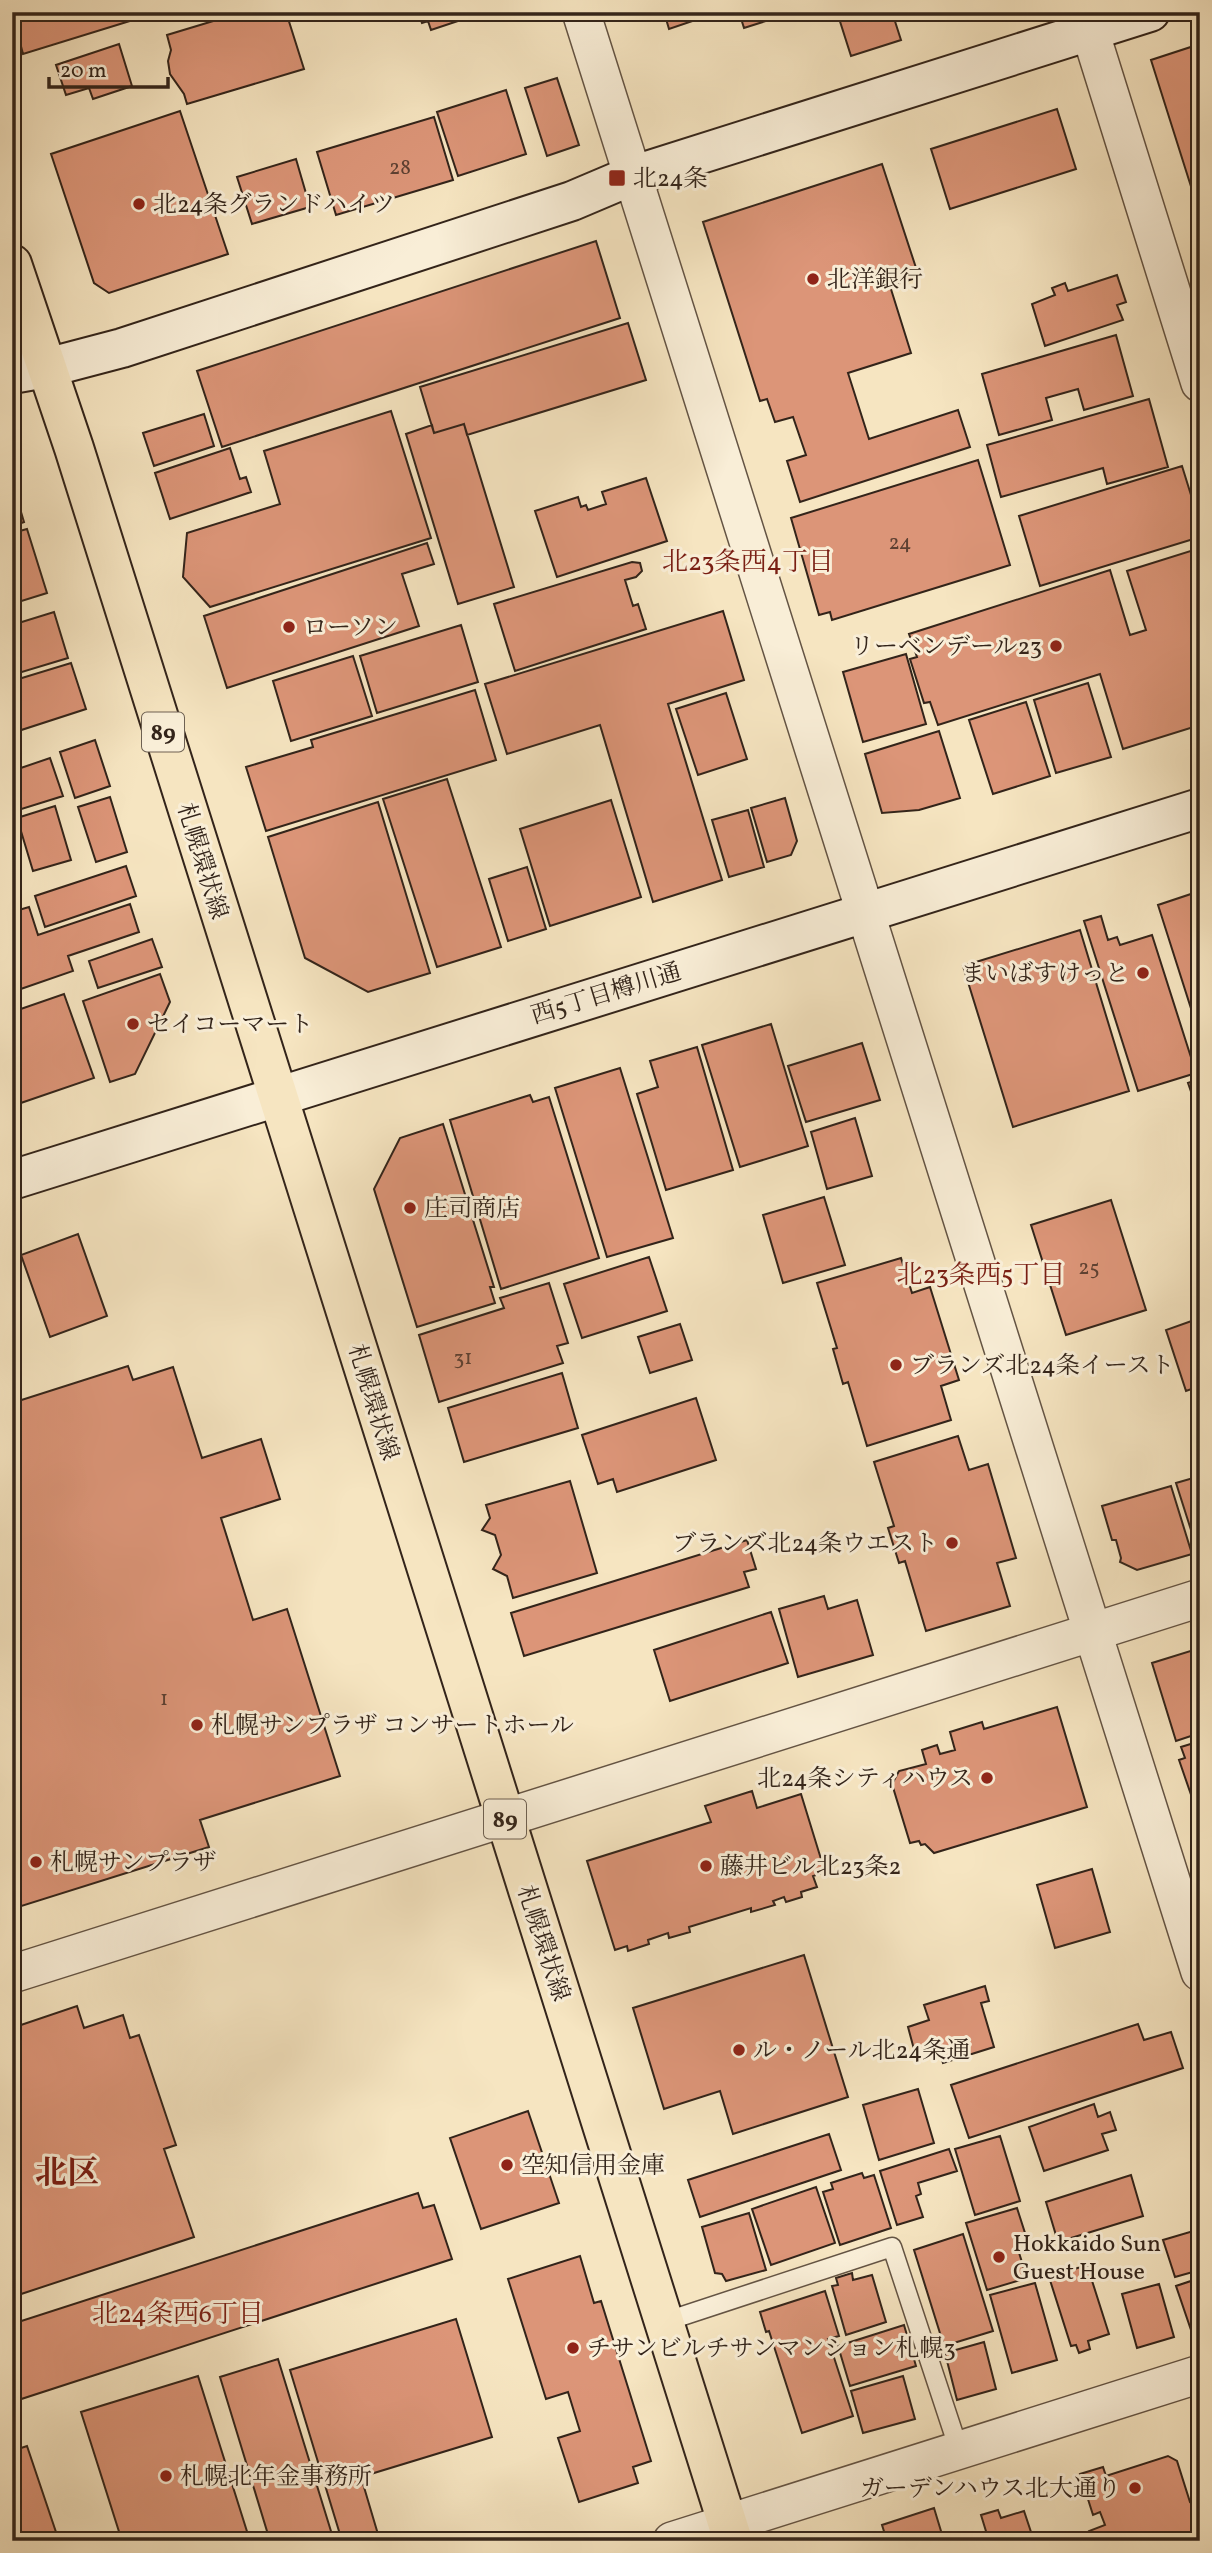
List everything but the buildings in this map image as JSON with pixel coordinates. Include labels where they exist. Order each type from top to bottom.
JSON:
[{"type":"main road","name":"札幌環状線","points":[[12,264],[29,371],[74,448],[731,2532]]},
{"type":"street","points":[[581,12],[1200,1972]]},
{"type":"street","points":[[29,371],[122,348],[534,213],[631,176],[1087,22],[1150,12]]},
{"type":"street","points":[[1087,22],[1200,383]]},
{"type":"street","name":"西5丁目樽川通","points":[[12,1180],[1200,808]]},
{"type":"street","points":[[12,1974],[1200,1598]]},
{"type":"street","points":[[672,2541],[731,2532],[960,2450],[1200,2374]]},
{"type":"lane","points":[[664,2322],[892,2247],[960,2450]]},
{"type":"place","name":"北24条","points":[[617,178]]},
{"type":"place","name":"北24条グランドハイツ","points":[[139,204]]},
{"type":"place","name":"北洋銀行","points":[[813,279]]},
{"type":"place","name":"ローソン","points":[[289,627]]},
{"type":"place","name":"リーベンデール23","points":[[1056,646]]},
{"type":"place","name":"まいばすけっと","points":[[1143,973]]},
{"type":"place","name":"セイコーマート","points":[[133,1024]]},
{"type":"place","name":"庄司商店","points":[[410,1208]]},
{"type":"place","name":"ブランズ北24条イースト","points":[[896,1365]]},
{"type":"place","name":"ブランズ北24条ウエスト","points":[[952,1543]]},
{"type":"place","name":"札幌サンプラザ コンサートホール","points":[[197,1725]]},
{"type":"place","name":"北24条シティハウス","points":[[987,1778]]},
{"type":"place","name":"札幌サンプラザ","points":[[36,1862]]},
{"type":"place","name":"藤井ビル北23条2","points":[[706,1866]]},
{"type":"place","name":"ル・ノール北24条通","points":[[739,2050]]},
{"type":"place","name":"空知信用金庫","points":[[507,2165]]},
{"type":"place","name":"Hokkaido Sun Guest House","points":[[999,2257]]},
{"type":"place","name":"チサンビルチサンマンション札幌3","points":[[573,2348]]},
{"type":"place","name":"札幌北年金事務所","points":[[166,2476]]},
{"type":"place","name":"ガーデンハウス北大通り","points":[[1135,2488]]},
{"type":"district","name":"北23条西4丁目","points":[[748,561]]},
{"type":"district","name":"北23条西5丁目","points":[[981,1274]]},
{"type":"district","name":"北区","points":[[67,2172]]},
{"type":"district","name":"北24条西6丁目","points":[[178,2313]]}]
